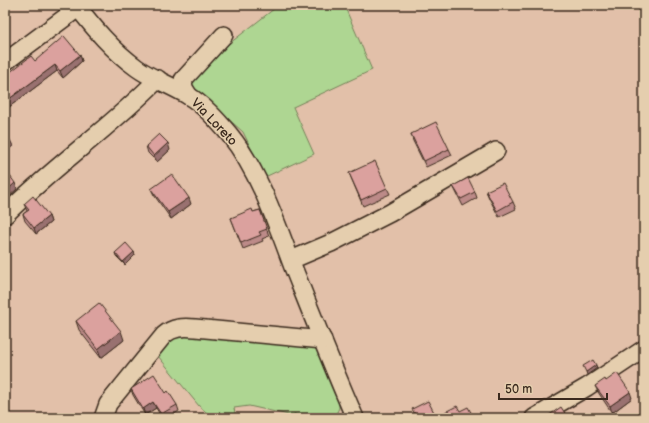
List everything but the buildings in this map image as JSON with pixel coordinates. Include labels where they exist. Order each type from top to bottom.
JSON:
[{"type":"street","points":[[5,62],[77,7]]},
{"type":"street","name":"Via Loreto","points":[[77,7],[107,42],[137,68],[189,96],[198,103],[229,134],[241,151],[269,204],[355,418]]},
{"type":"street","points":[[189,96],[184,88],[183,80],[224,35]]},
{"type":"street","points":[[5,215],[33,188],[126,111],[158,79]]},
{"type":"street","points":[[291,260],[331,243],[390,213],[496,151]]},
{"type":"street","points":[[103,418],[108,404],[169,330],[176,328],[195,328],[323,340]]},
{"type":"street","points":[[534,418],[587,387],[644,349]]},
{"type":"green space","points":[[279,5],[344,5],[372,70],[293,107],[314,154],[265,177],[243,132],[193,91],[191,81],[203,64]]},
{"type":"green space","points":[[171,334],[317,343],[339,397],[339,408],[336,414],[319,418],[302,418],[249,406],[234,408],[236,418],[213,418],[199,406],[158,356]]}]
